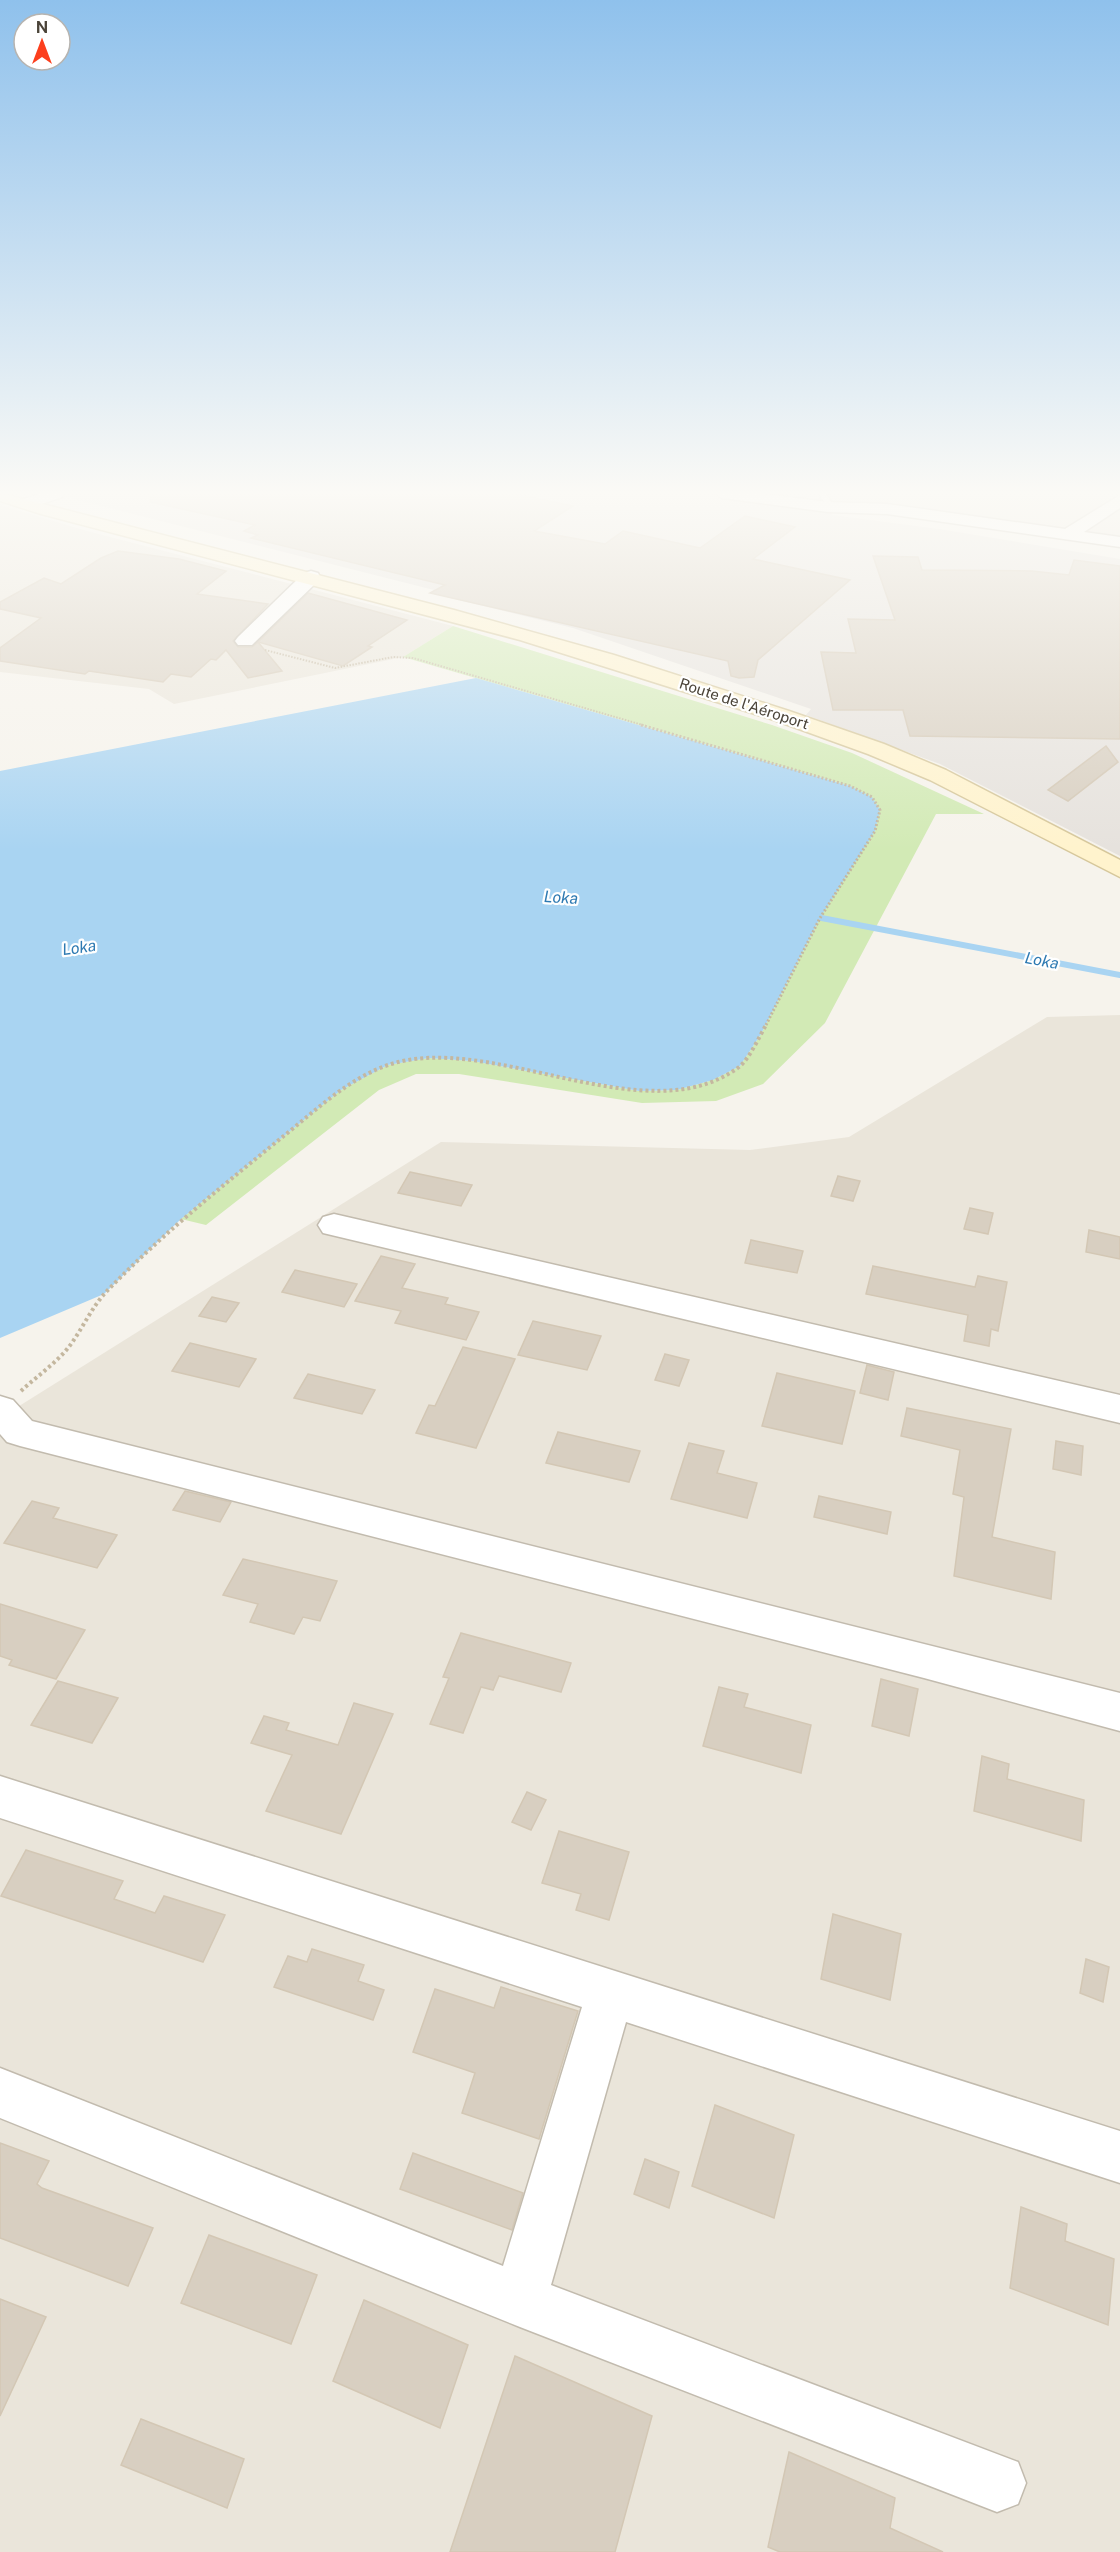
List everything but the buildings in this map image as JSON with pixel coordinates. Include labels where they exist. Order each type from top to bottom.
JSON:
[{"type":"main road","name":"Route de l'Aéroport","points":[[438,612],[535,638],[849,739],[937,774],[1120,870]]},
{"type":"street","points":[[245,641],[275,612]]},
{"type":"street","points":[[334,1225],[1120,1409]]},
{"type":"street","points":[[0,1410],[20,1432],[924,1660],[1120,1712]]},
{"type":"street","points":[[0,1797],[1120,2157]]},
{"type":"street","points":[[520,2300],[610,1993]]},
{"type":"street","points":[[0,2093],[520,2300],[997,2483]]},
{"type":"path","points":[[0,1410],[67,1349],[104,1294],[181,1219],[341,1090],[388,1065],[429,1058],[472,1061],[639,1091],[677,1089],[713,1080],[740,1066],[761,1034],[820,918],[875,831],[880,810],[872,798],[850,786],[760,758],[640,726],[413,658],[401,656],[366,661],[342,668],[280,654],[245,641]]},
{"type":"shaded area","points":[[0,612],[399,612],[453,626],[403,657],[174,704],[149,689],[0,672]]},
{"type":"shaded area","points":[[508,612],[1120,612],[1120,856],[940,764],[806,715],[811,709],[573,628]]},
{"type":"shaded area","points":[[1120,1015],[1120,2552],[0,2552],[0,1418],[441,1142],[750,1150],[849,1137],[1047,1017]]},
{"type":"green space","points":[[453,626],[772,725],[852,753],[984,814],[936,814],[825,1023],[763,1084],[716,1101],[642,1103],[459,1074],[416,1074],[379,1090],[206,1225],[181,1219],[341,1090],[388,1065],[429,1058],[472,1061],[639,1091],[677,1090],[713,1080],[740,1066],[761,1034],[820,918],[850,786],[403,657]]},
{"type":"water","points":[[476,678],[850,786],[872,797],[880,810],[875,831],[820,918],[761,1034],[740,1066],[713,1080],[677,1090],[639,1091],[472,1061],[429,1058],[388,1065],[341,1090],[181,1219],[104,1294],[0,1338],[0,771]]},
{"type":"waterway","name":"Loka","points":[[811,916],[1120,975]]}]
